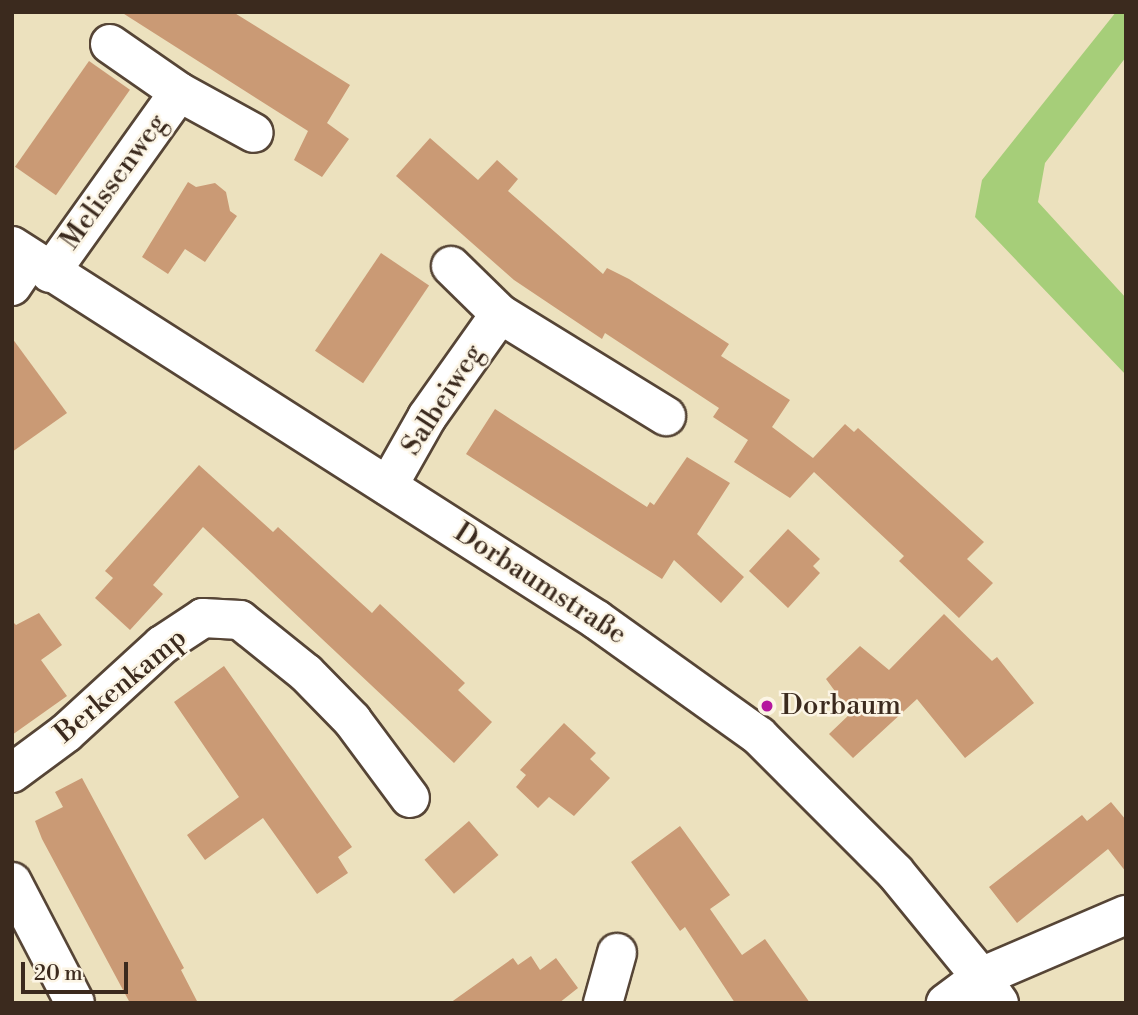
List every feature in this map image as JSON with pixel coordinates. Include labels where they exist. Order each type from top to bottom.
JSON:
[{"type":"street","name":"Melissenweg","points":[[110,44],[179,92],[254,133]]},
{"type":"street","name":"Melissenweg","points":[[26,266],[179,92]]},
{"type":"street","name":"Dorbaumstraße","points":[[26,266],[388,486],[597,620],[760,736],[895,872],[990,990]]},
{"type":"street","name":"Salbeiweg","points":[[452,266],[500,314],[666,416]]},
{"type":"street","name":"Salbeiweg","points":[[388,486],[427,417],[500,314]]},
{"type":"street","name":"Berkenkamp","points":[[12,773],[65,733],[162,645],[203,618],[240,620],[306,673],[352,720],[410,798]]},
{"type":"street","points":[[12,881],[75,1003]]},
{"type":"street","points":[[946,1003],[990,990],[1126,915]]},
{"type":"street","points":[[603,1003],[617,953]]},
{"type":"green space","points":[[1116,12],[1126,12],[1126,57],[1045,163],[1038,202],[1126,298],[1126,375],[975,217],[982,180]]},
{"type":"building","points":[[121,12],[233,12],[350,85],[327,123],[349,139],[322,177],[294,160],[308,131]]},
{"type":"building","points":[[89,61],[130,90],[56,195],[15,167]]},
{"type":"building","points":[[430,138],[478,180],[497,160],[518,179],[508,191],[603,274],[607,268],[629,279],[729,344],[721,356],[790,400],[772,427],[813,458],[845,424],[854,432],[858,428],[984,542],[967,559],[993,583],[959,618],[899,561],[904,556],[814,472],[790,498],[734,462],[748,440],[713,417],[719,408],[605,333],[602,339],[514,280],[396,176]]},
{"type":"building","points":[[188,182],[196,187],[215,183],[226,192],[230,211],[237,216],[205,262],[185,249],[168,274],[142,257]]},
{"type":"building","points":[[381,253],[429,285],[363,383],[315,351]]},
{"type":"building","points":[[12,338],[67,413],[12,452]]},
{"type":"building","points":[[495,409],[647,507],[650,502],[654,505],[687,457],[730,483],[697,534],[744,577],[721,603],[674,560],[662,579],[466,454]]},
{"type":"building","points":[[199,465],[273,532],[278,527],[372,613],[380,604],[465,683],[458,690],[492,722],[454,763],[203,527],[153,585],[163,594],[130,630],[95,598],[113,578],[105,571]]},
{"type":"building","points":[[788,529],[820,559],[813,566],[820,573],[788,608],[749,571]]},
{"type":"building","points":[[39,613],[62,645],[41,660],[67,696],[12,735],[12,621],[16,625]]},
{"type":"building","points":[[944,614],[992,661],[997,657],[1034,703],[965,758],[917,699],[853,758],[829,734],[851,713],[826,679],[860,646],[889,670]]},
{"type":"building","points":[[224,666],[352,847],[338,857],[348,873],[317,894],[263,818],[205,860],[187,835],[239,797],[174,702]]},
{"type":"building","points":[[564,723],[596,753],[590,759],[610,778],[574,816],[549,797],[538,808],[516,787],[526,775],[520,770]]},
{"type":"building","points":[[82,778],[184,968],[181,970],[198,1003],[130,1003],[42,839],[35,821],[63,807],[55,792]]},
{"type":"building","points":[[1111,802],[1126,820],[1126,872],[1108,849],[1017,923],[989,887],[1082,815],[1087,821]]},
{"type":"building","points":[[469,821],[499,855],[454,894],[424,860]]},
{"type":"building","points":[[680,826],[730,895],[710,909],[742,955],[765,939],[810,1003],[735,1003],[685,927],[680,931],[631,862]]},
{"type":"building","points":[[531,956],[540,970],[556,958],[578,988],[559,1003],[450,1003],[513,958],[518,965]]},
{"type":"place","name":"Dorbaum","points":[[767,706]]}]
